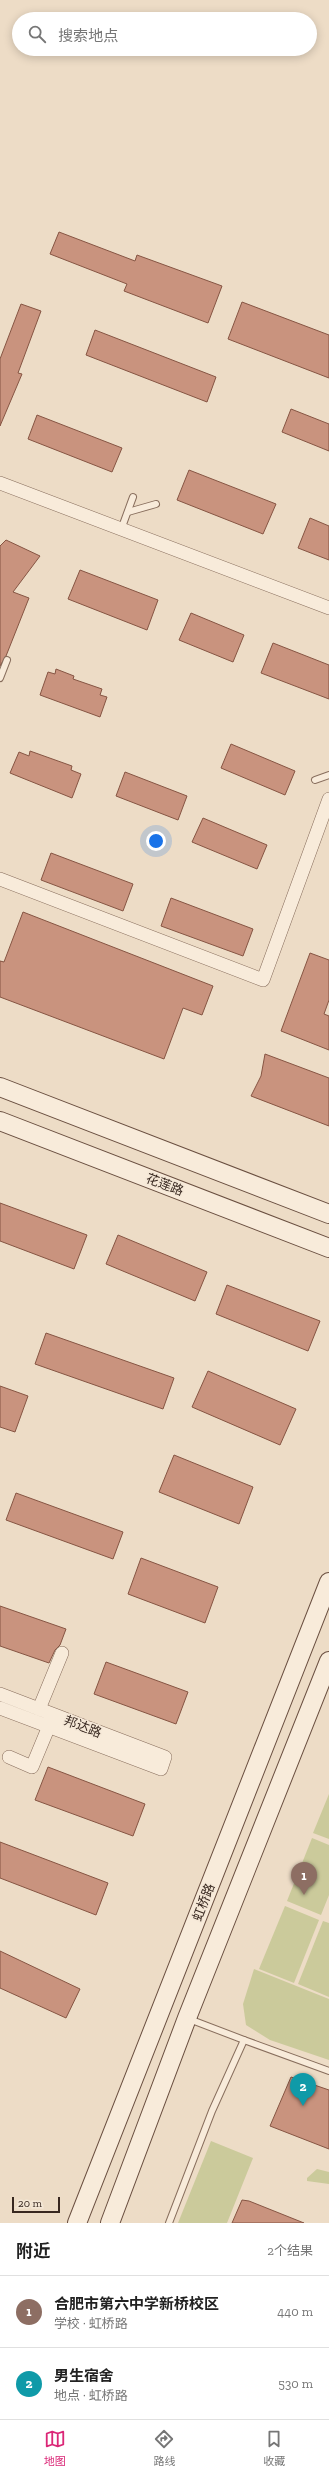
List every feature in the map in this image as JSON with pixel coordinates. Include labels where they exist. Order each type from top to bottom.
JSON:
[{"type":"main road","points":[[0,1087],[329,1214]]},
{"type":"main road","name":"花莲路","points":[[0,1121],[329,1248]]},
{"type":"main road","name":"虹桥路","points":[[77,2223],[329,1582]]},
{"type":"main road","points":[[110,2223],[187,2018],[329,1661]]},
{"type":"street","points":[[0,482],[122,527],[329,608]]},
{"type":"street","points":[[0,879],[263,980],[329,799]]},
{"type":"street","points":[[39,1709],[62,1653]]},
{"type":"street","name":"邦达路","points":[[0,1694],[165,1757],[161,1769],[0,1708]]},
{"type":"street","points":[[9,1757],[32,1766],[49,1726]]},
{"type":"lane","points":[[122,527],[133,497]]},
{"type":"lane","points":[[128,512],[156,504]]},
{"type":"lane","points":[[0,678],[7,660]]},
{"type":"lane","points":[[315,780],[329,774]]},
{"type":"lane","points":[[187,2018],[329,2072]]},
{"type":"lane","points":[[169,2223],[212,2111],[244,2040]]},
{"type":"green space","points":[[329,1794],[329,1839],[313,1833]]},
{"type":"green space","points":[[312,1838],[329,1845],[329,1895],[321,1915],[287,1901]]},
{"type":"green space","points":[[285,1906],[319,1920],[294,1983],[259,1969]]},
{"type":"green space","points":[[323,1921],[329,1923],[329,1997],[298,1984]]},
{"type":"green space","points":[[254,1969],[329,1999],[329,2060],[270,2040],[246,2025],[243,2004]]},
{"type":"green space","points":[[211,2141],[253,2158],[227,2223],[178,2223]]},
{"type":"green space","points":[[317,2169],[329,2172],[329,2184],[307,2181],[307,2178]]},
{"type":"building","points":[[59,232],[135,261],[137,255],[222,286],[208,323],[124,291],[127,284],[50,254]]},
{"type":"building","points":[[242,302],[329,335],[329,378],[228,339]]},
{"type":"building","points":[[21,304],[41,311],[18,373],[22,374],[0,426],[0,359]]},
{"type":"building","points":[[95,330],[216,377],[207,402],[86,355]]},
{"type":"building","points":[[291,409],[329,424],[329,451],[282,432]]},
{"type":"building","points":[[37,415],[122,448],[112,472],[28,439]]},
{"type":"building","points":[[189,470],[276,504],[263,534],[177,500]]},
{"type":"building","points":[[310,518],[329,526],[329,560],[298,548]]},
{"type":"building","points":[[6,540],[40,556],[13,592],[29,598],[6,656],[0,666],[0,546]]},
{"type":"building","points":[[80,570],[158,600],[147,630],[68,599]]},
{"type":"building","points":[[191,613],[244,635],[233,662],[179,640]]},
{"type":"building","points":[[273,643],[329,665],[329,699],[261,673]]},
{"type":"building","points":[[56,669],[74,676],[73,679],[102,689],[100,695],[107,697],[100,717],[40,695],[48,672],[55,674]]},
{"type":"building","points":[[231,744],[295,771],[285,795],[221,768]]},
{"type":"building","points":[[30,751],[72,766],[71,770],[81,774],[72,798],[10,773],[19,752],[29,756]]},
{"type":"building","points":[[125,772],[187,796],[178,820],[116,796]]},
{"type":"building","points":[[203,818],[267,845],[257,869],[192,842]]},
{"type":"building","points":[[51,853],[133,884],[123,911],[41,880]]},
{"type":"building","points":[[171,898],[253,929],[243,956],[161,926]]},
{"type":"building","points":[[23,912],[213,986],[202,1015],[183,1008],[164,1059],[0,997],[0,961],[4,962]]},
{"type":"building","points":[[310,953],[329,960],[329,1000],[324,1014],[329,1016],[329,1050],[281,1031]]},
{"type":"building","points":[[265,1054],[329,1078],[329,1126],[251,1096],[261,1076]]},
{"type":"building","points":[[0,1203],[87,1235],[74,1269],[0,1241]]},
{"type":"building","points":[[118,1235],[207,1272],[195,1301],[106,1264]]},
{"type":"building","points":[[227,1285],[320,1321],[308,1351],[216,1314]]},
{"type":"building","points":[[46,1333],[174,1378],[163,1409],[35,1364]]},
{"type":"building","points":[[208,1371],[296,1409],[280,1445],[192,1407]]},
{"type":"building","points":[[0,1386],[28,1396],[15,1432],[0,1427]]},
{"type":"building","points":[[174,1455],[253,1487],[239,1524],[159,1492]]},
{"type":"building","points":[[16,1493],[123,1532],[113,1559],[6,1520]]},
{"type":"building","points":[[141,1558],[218,1587],[205,1623],[128,1594]]},
{"type":"building","points":[[0,1606],[66,1629],[60,1645],[55,1650],[49,1663],[0,1646]]},
{"type":"building","points":[[106,1662],[188,1692],[176,1724],[94,1694]]},
{"type":"building","points":[[48,1767],[145,1804],[133,1836],[35,1800]]},
{"type":"building","points":[[0,1842],[108,1883],[96,1915],[0,1878]]},
{"type":"building","points":[[0,1951],[80,1989],[66,2018],[0,1988]]},
{"type":"building","points":[[291,2077],[329,2090],[329,2149],[270,2126]]},
{"type":"building","points":[[242,2200],[249,2201],[304,2223],[232,2223]]},
{"type":"place","name":"合肥市第六中学新桥校区","points":[[304,1895]]},
{"type":"place","name":"男生宿舍","points":[[303,2106]]}]
